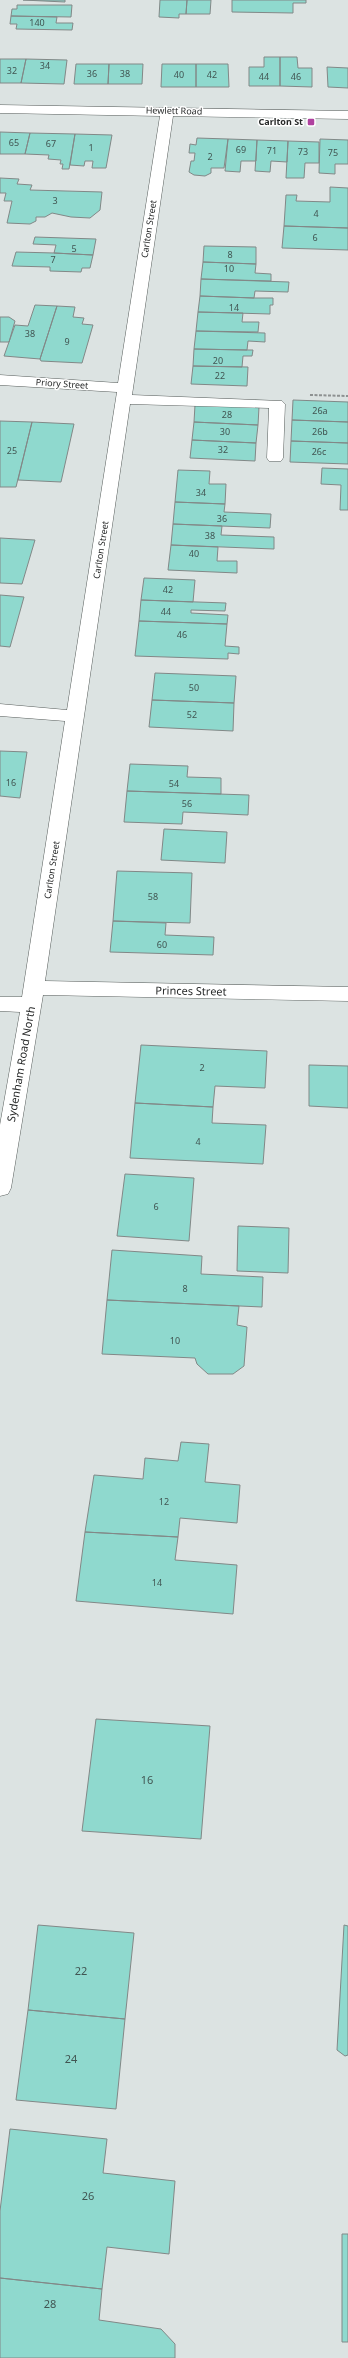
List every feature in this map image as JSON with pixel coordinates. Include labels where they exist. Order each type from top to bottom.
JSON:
[{"type":"street","name":"Hewlett Road","points":[[0,109],[348,115]]},
{"type":"street","name":"Carlton Street","points":[[33,996],[167,111]]},
{"type":"street","name":"Priory Street","points":[[0,380],[124,394],[277,404],[275,458]]},
{"type":"street","points":[[0,710],[76,716]]},
{"type":"street","name":"Princes Street","points":[[0,1004],[33,996],[348,994]]},
{"type":"street","name":"Sydenham Road North","points":[[0,1188],[33,996]]},
{"type":"building","points":[[23,0],[65,0],[65,2]]},
{"type":"building","points":[[160,0],[187,0],[186,14],[179,14],[179,18],[159,17]]},
{"type":"building","points":[[187,0],[211,0],[210,14],[186,14]]},
{"type":"building","points":[[232,0],[306,0],[306,3],[293,3],[293,13],[232,12]]},
{"type":"building","points":[[17,5],[72,5],[71,17],[11,16],[12,9],[17,9]]},
{"type":"building","points":[[11,16],[57,17],[56,23],[73,23],[72,30],[16,29],[17,24],[10,24]]},
{"type":"building","points":[[264,57],[280,57],[280,86],[249,86],[249,67],[264,67]]},
{"type":"building","points":[[280,57],[297,57],[298,68],[312,68],[312,87],[280,86]]},
{"type":"building","points":[[0,59],[26,59],[21,83],[0,83]]},
{"type":"building","points":[[26,59],[67,60],[64,84],[21,83]]},
{"type":"building","points":[[76,64],[109,64],[108,84],[74,84]]},
{"type":"building","points":[[109,64],[143,64],[142,84],[108,84]]},
{"type":"building","points":[[162,64],[196,64],[196,87],[161,87]]},
{"type":"building","points":[[196,64],[228,64],[229,87],[196,87]]},
{"type":"building","points":[[327,67],[348,68],[348,88],[328,87]]},
{"type":"building","points":[[0,132],[30,133],[25,154],[0,154]]},
{"type":"building","points":[[30,133],[75,134],[69,169],[62,169],[63,164],[60,164],[61,160],[48,159],[49,155],[25,154]]},
{"type":"building","points":[[75,134],[112,135],[106,168],[92,168],[93,161],[85,161],[84,166],[70,165]]},
{"type":"building","points":[[197,138],[228,139],[224,168],[211,168],[211,173],[205,176],[194,175],[189,172],[191,161],[194,161],[195,153],[189,153],[190,144],[196,145]]},
{"type":"building","points":[[228,139],[257,140],[256,161],[241,161],[240,172],[225,171]]},
{"type":"building","points":[[320,139],[348,140],[348,164],[335,164],[335,174],[319,173]]},
{"type":"building","points":[[257,140],[288,141],[287,162],[271,161],[270,172],[255,171]]},
{"type":"building","points":[[288,141],[319,142],[319,163],[305,163],[304,178],[286,178]]},
{"type":"building","points":[[0,178],[19,179],[17,184],[32,185],[30,190],[102,192],[100,210],[90,218],[71,217],[52,213],[45,217],[36,217],[36,221],[30,224],[7,223],[12,201],[4,201],[6,193],[0,193]]},
{"type":"building","points":[[330,187],[348,188],[348,228],[284,226],[286,195],[297,195],[296,201],[330,202]]},
{"type":"building","points":[[284,226],[348,228],[348,250],[282,248]]},
{"type":"building","points":[[35,237],[96,239],[93,255],[54,253],[56,245],[33,244]]},
{"type":"building","points":[[204,246],[256,247],[256,264],[203,262]]},
{"type":"building","points":[[16,252],[93,255],[90,268],[82,268],[81,272],[50,271],[50,267],[12,266]]},
{"type":"building","points":[[203,262],[256,264],[255,273],[271,274],[271,281],[201,279]]},
{"type":"building","points":[[201,279],[289,282],[288,292],[255,291],[254,298],[200,296]]},
{"type":"building","points":[[200,296],[273,298],[273,305],[270,305],[270,314],[198,312]]},
{"type":"building","points":[[35,305],[57,306],[40,359],[4,356],[15,325],[28,326]]},
{"type":"building","points":[[57,306],[75,307],[73,317],[84,318],[82,324],[93,325],[82,363],[41,361],[40,359]]},
{"type":"building","points":[[198,312],[243,313],[242,322],[259,322],[258,332],[196,331]]},
{"type":"building","points":[[0,317],[9,317],[15,321],[9,342],[0,342]]},
{"type":"building","points":[[196,331],[265,333],[265,342],[248,341],[247,350],[194,349]]},
{"type":"building","points":[[194,349],[253,350],[252,356],[243,356],[242,367],[193,366]]},
{"type":"building","points":[[193,366],[248,367],[247,386],[191,384]]},
{"type":"building","points":[[293,400],[348,402],[348,422],[292,420]]},
{"type":"building","points":[[195,405],[259,407],[258,425],[194,422]]},
{"type":"building","points":[[292,420],[348,422],[348,443],[291,441]]},
{"type":"building","points":[[0,421],[32,422],[16,487],[0,487]]},
{"type":"building","points":[[32,422],[74,424],[61,482],[18,480]]},
{"type":"building","points":[[194,422],[258,425],[256,443],[192,440]]},
{"type":"building","points":[[192,440],[256,443],[255,461],[190,458]]},
{"type":"building","points":[[291,441],[348,443],[348,464],[290,462]]},
{"type":"building","points":[[322,468],[348,469],[348,510],[340,510],[341,485],[321,484]]},
{"type":"building","points":[[178,470],[210,471],[209,484],[226,484],[225,504],[175,502]]},
{"type":"building","points":[[175,502],[225,504],[224,512],[271,514],[270,528],[173,524]]},
{"type":"building","points":[[173,524],[222,526],[221,535],[274,537],[274,549],[171,545]]},
{"type":"building","points":[[0,538],[35,540],[22,584],[0,583]]},
{"type":"building","points":[[171,545],[218,547],[217,561],[237,561],[237,573],[168,570]]},
{"type":"building","points":[[144,578],[195,580],[193,602],[141,600]]},
{"type":"building","points":[[0,595],[24,597],[10,647],[0,646]]},
{"type":"building","points":[[141,600],[226,603],[225,611],[191,610],[191,613],[228,615],[227,624],[139,621]]},
{"type":"building","points":[[139,621],[227,624],[225,646],[239,647],[239,654],[228,653],[228,659],[135,656]]},
{"type":"building","points":[[155,673],[236,676],[234,703],[152,700]]},
{"type":"building","points":[[152,700],[234,703],[233,731],[149,727]]},
{"type":"building","points":[[0,751],[27,752],[20,798],[0,796]]},
{"type":"building","points":[[130,764],[188,766],[187,777],[221,778],[221,794],[127,791]]},
{"type":"building","points":[[127,791],[249,795],[248,815],[183,812],[182,824],[124,822]]},
{"type":"building","points":[[164,829],[227,832],[225,863],[161,860]]},
{"type":"building","points":[[117,871],[192,873],[190,923],[113,921]]},
{"type":"building","points":[[113,921],[166,923],[165,935],[214,937],[213,955],[110,952]]},
{"type":"building","points":[[141,1045],[267,1051],[265,1088],[215,1086],[213,1107],[135,1103]]},
{"type":"building","points":[[309,1065],[348,1066],[348,1108],[309,1106]]},
{"type":"building","points":[[135,1103],[213,1107],[212,1123],[266,1125],[263,1164],[130,1158]]},
{"type":"building","points":[[125,1174],[194,1178],[189,1241],[117,1236]]},
{"type":"building","points":[[238,1226],[289,1228],[288,1273],[237,1271]]},
{"type":"building","points":[[112,1250],[202,1256],[201,1274],[263,1277],[262,1307],[107,1300]]},
{"type":"building","points":[[107,1300],[239,1306],[237,1325],[247,1327],[244,1366],[233,1374],[208,1374],[197,1364],[195,1358],[102,1354]]},
{"type":"building","points":[[181,1442],[209,1444],[205,1482],[240,1485],[237,1523],[180,1518],[178,1537],[85,1532],[94,1475],[143,1479],[145,1458],[178,1461]]},
{"type":"building","points":[[85,1532],[178,1537],[175,1560],[237,1565],[233,1614],[76,1601]]},
{"type":"building","points":[[96,1719],[210,1726],[201,1839],[82,1831]]},
{"type":"building","points":[[38,1925],[134,1933],[125,2019],[28,2010]]},
{"type":"building","points":[[344,1925],[348,1926],[348,2055],[345,2056],[337,2050]]},
{"type":"building","points":[[28,2010],[125,2019],[116,2109],[16,2100]]},
{"type":"building","points":[[10,2129],[107,2139],[103,2173],[175,2181],[169,2254],[107,2247],[102,2289],[0,2278],[0,2211]]},
{"type":"building","points":[[342,2234],[348,2234],[348,2342],[342,2342]]},
{"type":"building","points":[[0,2278],[102,2289],[99,2320],[161,2329],[175,2344],[175,2358],[0,2358]]},
{"type":"place","name":"Carlton St","points":[[311,122]]}]
